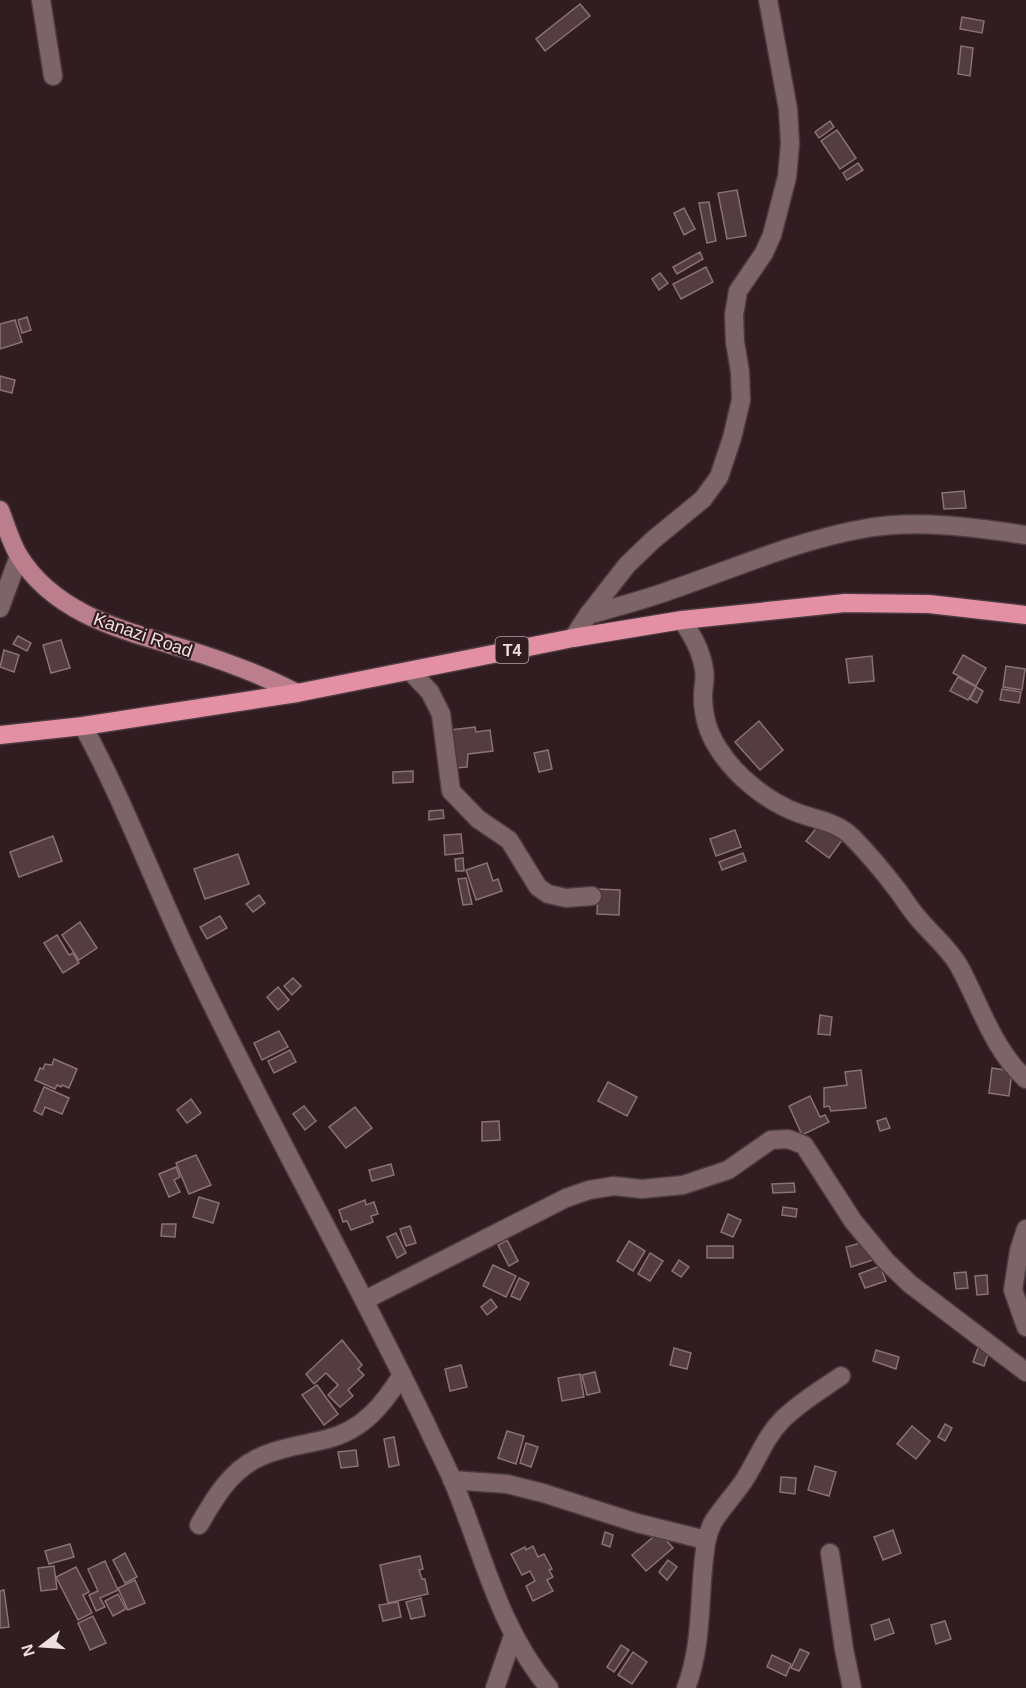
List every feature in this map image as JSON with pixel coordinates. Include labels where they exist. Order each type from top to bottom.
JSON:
[{"type":"highway","name":"T4","points":[[0,735],[83,726],[297,693],[573,638],[682,620],[845,603],[929,604],[1026,615]]},
{"type":"main road","name":"Kanazi Road","points":[[0,510],[19,556],[47,588],[70,607],[105,624],[242,668],[297,693]]},
{"type":"street","points":[[41,0],[53,76]]},
{"type":"street","points":[[573,638],[627,565],[660,533],[703,499],[719,477],[732,438],[741,400],[734,315],[738,291],[764,253],[772,236],[787,177],[790,144],[788,109],[768,0]]},
{"type":"street","points":[[588,615],[673,590],[804,542],[865,528],[922,524],[1026,535]]},
{"type":"street","points":[[0,608],[19,556]]},
{"type":"street","points":[[682,620],[694,638],[703,662],[705,670],[703,711],[717,748],[751,784],[773,800],[798,813],[832,823],[850,835],[887,877],[919,920],[945,946],[958,965],[1002,1052],[1014,1069],[1026,1079]]},
{"type":"street","points":[[410,670],[430,692],[441,714],[451,791],[478,819],[510,840],[537,887],[548,894],[566,898],[592,896]]},
{"type":"street","points":[[83,726],[106,768],[192,965],[365,1300],[452,1479],[497,1602],[513,1636],[532,1668],[549,1688]]},
{"type":"street","points":[[365,1300],[566,1198],[589,1190],[614,1186],[642,1189],[683,1185],[728,1170],[771,1140],[788,1139],[804,1145],[853,1221],[886,1261],[910,1284],[1026,1372]]},
{"type":"street","points":[[1026,1228],[1019,1251],[1013,1290],[1026,1327]]},
{"type":"street","points":[[199,1525],[231,1478],[255,1459],[330,1438],[363,1423],[383,1404],[402,1375]]},
{"type":"street","points":[[686,1688],[696,1655],[706,1540],[713,1522],[742,1484],[780,1422],[797,1406],[841,1376]]},
{"type":"street","points":[[452,1479],[507,1484],[637,1523],[706,1540]]},
{"type":"street","points":[[830,1553],[852,1688]]},
{"type":"street","points":[[495,1688],[513,1636]]},
{"type":"building","points":[[580,4],[590,16],[545,51],[536,39]]},
{"type":"building","points":[[962,17],[984,21],[982,33],[960,29]]},
{"type":"building","points":[[961,46],[973,48],[970,76],[958,74]]},
{"type":"building","points":[[830,121],[834,127],[819,138],[815,132]]},
{"type":"building","points":[[837,130],[856,158],[840,169],[821,141]]},
{"type":"building","points":[[858,163],[863,170],[847,180],[843,173]]},
{"type":"building","points":[[737,190],[746,236],[727,239],[718,193]]},
{"type":"building","points":[[709,202],[716,241],[707,243],[699,203]]},
{"type":"building","points":[[684,208],[695,229],[684,235],[674,213]]},
{"type":"building","points":[[700,252],[703,259],[677,274],[673,267]]},
{"type":"building","points":[[706,267],[713,282],[681,299],[673,284]]},
{"type":"building","points":[[660,273],[668,283],[659,290],[652,279]]},
{"type":"building","points":[[27,317],[31,330],[22,333],[18,320]]},
{"type":"building","points":[[15,320],[22,342],[0,349],[0,324]]},
{"type":"building","points":[[0,376],[15,380],[12,393],[0,390]]},
{"type":"building","points":[[964,491],[966,508],[944,509],[942,493]]},
{"type":"building","points":[[18,636],[31,643],[27,651],[13,644]]},
{"type":"building","points":[[61,640],[70,668],[51,673],[43,645]]},
{"type":"building","points":[[4,650],[19,655],[14,672],[0,667]]},
{"type":"building","points":[[963,655],[986,668],[976,686],[953,673]]},
{"type":"building","points":[[872,656],[874,681],[849,683],[846,659]]},
{"type":"building","points":[[1006,666],[1025,669],[1022,690],[1003,687]]},
{"type":"building","points":[[958,677],[976,687],[968,700],[950,691]]},
{"type":"building","points":[[976,687],[983,691],[977,703],[970,699]]},
{"type":"building","points":[[1002,689],[1021,692],[1019,703],[1000,700]]},
{"type":"building","points":[[759,721],[783,750],[760,770],[735,742]]},
{"type":"building","points":[[475,727],[476,732],[490,730],[493,751],[468,754],[467,767],[455,768],[450,730]]},
{"type":"building","points":[[548,750],[552,769],[539,772],[534,753]]},
{"type":"building","points":[[413,771],[413,782],[393,783],[393,772]]},
{"type":"building","points":[[443,810],[444,818],[429,820],[429,811]]},
{"type":"building","points":[[821,822],[843,839],[829,858],[806,841]]},
{"type":"building","points":[[735,830],[741,847],[716,856],[710,839]]},
{"type":"building","points":[[461,834],[463,853],[445,855],[444,835]]},
{"type":"building","points":[[53,836],[62,861],[19,877],[10,852]]},
{"type":"building","points":[[743,853],[746,861],[722,870],[719,862]]},
{"type":"building","points":[[238,854],[249,884],[205,899],[194,869]]},
{"type":"building","points":[[463,858],[464,871],[456,871],[455,859]]},
{"type":"building","points":[[487,863],[493,881],[498,879],[502,891],[476,900],[466,870]]},
{"type":"building","points":[[466,878],[472,904],[463,905],[458,879]]},
{"type":"building","points":[[598,889],[620,890],[619,915],[597,914]]},
{"type":"building","points":[[259,895],[265,903],[253,912],[246,904]]},
{"type":"building","points":[[220,916],[227,928],[207,939],[200,927]]},
{"type":"building","points":[[80,922],[97,948],[79,960],[62,935]]},
{"type":"building","points":[[57,935],[69,955],[73,953],[79,963],[63,973],[44,943]]},
{"type":"building","points":[[293,978],[301,986],[292,995],[284,986]]},
{"type":"building","points":[[278,987],[289,1000],[278,1010],[267,997]]},
{"type":"building","points":[[820,1015],[832,1017],[830,1035],[818,1034]]},
{"type":"building","points":[[279,1031],[288,1047],[262,1060],[254,1043]]},
{"type":"building","points":[[290,1050],[296,1062],[274,1073],[268,1061]]},
{"type":"building","points":[[54,1059],[77,1069],[69,1088],[57,1085],[55,1089],[35,1080],[40,1068],[43,1069],[45,1064],[52,1065]]},
{"type":"building","points":[[992,1068],[1012,1071],[1009,1096],[989,1093]]},
{"type":"building","points":[[861,1070],[866,1108],[831,1111],[829,1106],[824,1107],[824,1088],[847,1085],[845,1072]]},
{"type":"building","points":[[608,1082],[637,1097],[627,1116],[598,1101]]},
{"type":"building","points":[[44,1087],[69,1098],[62,1114],[45,1107],[42,1115],[34,1111]]},
{"type":"building","points":[[810,1096],[820,1117],[825,1115],[829,1122],[802,1135],[789,1106]]},
{"type":"building","points":[[191,1099],[201,1113],[187,1123],[177,1110]]},
{"type":"building","points":[[304,1106],[316,1121],[305,1130],[293,1114]]},
{"type":"building","points":[[355,1107],[372,1128],[346,1148],[329,1127]]},
{"type":"building","points":[[886,1118],[890,1128],[880,1131],[877,1121]]},
{"type":"building","points":[[499,1121],[500,1140],[482,1141],[482,1122]]},
{"type":"building","points":[[196,1155],[211,1185],[189,1194],[176,1163]]},
{"type":"building","points":[[391,1164],[394,1175],[372,1181],[369,1170]]},
{"type":"building","points":[[176,1167],[180,1177],[174,1180],[180,1192],[169,1197],[159,1174]]},
{"type":"building","points":[[794,1183],[795,1192],[773,1193],[772,1184]]},
{"type":"building","points":[[199,1197],[219,1203],[213,1223],[193,1217]]},
{"type":"building","points":[[365,1200],[366,1205],[374,1202],[378,1214],[371,1216],[373,1222],[351,1230],[347,1221],[343,1222],[339,1210]]},
{"type":"building","points":[[783,1207],[797,1209],[796,1217],[782,1215]]},
{"type":"building","points":[[728,1214],[741,1220],[733,1237],[721,1232]]},
{"type":"building","points":[[162,1224],[176,1224],[175,1237],[161,1236]]},
{"type":"building","points":[[410,1226],[416,1243],[406,1246],[400,1229]]},
{"type":"building","points":[[396,1233],[406,1253],[397,1258],[387,1237]]},
{"type":"building","points":[[507,1240],[518,1261],[509,1266],[498,1245]]},
{"type":"building","points":[[629,1241],[645,1251],[633,1271],[617,1261]]},
{"type":"building","points":[[867,1241],[873,1260],[851,1267],[846,1247]]},
{"type":"building","points":[[707,1246],[733,1246],[733,1258],[707,1258]]},
{"type":"building","points":[[650,1253],[663,1261],[650,1281],[638,1274]]},
{"type":"building","points":[[679,1260],[689,1267],[681,1277],[672,1271]]},
{"type":"building","points":[[493,1265],[516,1276],[506,1297],[483,1286]]},
{"type":"building","points":[[880,1266],[886,1281],[865,1288],[859,1274]]},
{"type":"building","points":[[966,1272],[968,1288],[956,1289],[954,1273]]},
{"type":"building","points":[[987,1275],[988,1294],[977,1295],[975,1276]]},
{"type":"building","points":[[519,1278],[529,1283],[520,1300],[511,1296]]},
{"type":"building","points":[[491,1299],[497,1307],[487,1315],[481,1307]]},
{"type":"building","points":[[342,1340],[362,1365],[358,1369],[364,1375],[348,1390],[353,1396],[340,1407],[328,1395],[338,1385],[326,1373],[314,1384],[306,1374]]},
{"type":"building","points":[[979,1345],[990,1349],[984,1366],[973,1362]]},
{"type":"building","points":[[674,1348],[691,1353],[687,1369],[670,1365]]},
{"type":"building","points":[[876,1350],[899,1357],[896,1369],[873,1361]]},
{"type":"building","points":[[461,1365],[467,1387],[450,1391],[445,1369]]},
{"type":"building","points":[[595,1372],[600,1392],[587,1395],[582,1375]]},
{"type":"building","points":[[580,1374],[584,1397],[562,1401],[558,1378]]},
{"type":"building","points":[[317,1385],[338,1414],[324,1425],[302,1395]]},
{"type":"building","points":[[945,1424],[952,1428],[945,1441],[938,1437]]},
{"type":"building","points":[[912,1426],[930,1441],[916,1459],[897,1444]]},
{"type":"building","points":[[507,1431],[524,1436],[516,1464],[498,1458]]},
{"type":"building","points":[[394,1437],[399,1465],[389,1467],[384,1439]]},
{"type":"building","points":[[526,1443],[538,1447],[531,1467],[520,1463]]},
{"type":"building","points":[[356,1450],[358,1466],[341,1468],[338,1452]]},
{"type":"building","points":[[815,1466],[836,1472],[829,1496],[808,1490]]},
{"type":"building","points":[[781,1477],[796,1478],[795,1494],[780,1492]]},
{"type":"building","points":[[893,1530],[901,1553],[883,1560],[874,1537]]},
{"type":"building","points":[[605,1532],[613,1535],[610,1547],[602,1544]]},
{"type":"building","points":[[659,1532],[673,1548],[646,1571],[632,1555]]},
{"type":"building","points":[[70,1544],[74,1557],[49,1564],[45,1551]]},
{"type":"building","points":[[533,1546],[538,1557],[544,1554],[552,1569],[549,1570],[553,1577],[547,1580],[553,1591],[533,1601],[526,1586],[535,1581],[530,1571],[522,1575],[511,1554]]},
{"type":"building","points":[[125,1553],[137,1577],[125,1583],[113,1560]]},
{"type":"building","points":[[420,1556],[423,1569],[419,1570],[422,1579],[425,1579],[428,1594],[388,1603],[380,1565]]},
{"type":"building","points":[[668,1560],[677,1567],[667,1580],[659,1572]]},
{"type":"building","points":[[105,1561],[118,1590],[100,1598],[105,1607],[96,1611],[89,1595],[98,1591],[88,1569]]},
{"type":"building","points":[[54,1566],[57,1589],[41,1591],[38,1568]]},
{"type":"building","points":[[76,1567],[89,1592],[83,1595],[92,1613],[78,1620],[56,1577]]},
{"type":"building","points":[[135,1580],[145,1603],[128,1610],[118,1588]]},
{"type":"building","points":[[4,1590],[9,1627],[0,1628],[0,1591]]},
{"type":"building","points":[[118,1594],[126,1609],[113,1616],[105,1601]]},
{"type":"building","points":[[421,1598],[425,1616],[411,1619],[406,1602]]},
{"type":"building","points":[[398,1602],[401,1617],[383,1621],[379,1605]]},
{"type":"building","points":[[93,1616],[106,1643],[90,1650],[78,1623]]},
{"type":"building","points":[[889,1619],[894,1633],[875,1640],[871,1625]]},
{"type":"building","points":[[945,1621],[951,1639],[936,1644],[931,1625]]},
{"type":"building","points":[[621,1645],[629,1650],[614,1672],[607,1667]]},
{"type":"building","points":[[800,1649],[809,1653],[799,1671],[791,1668]]},
{"type":"building","points":[[633,1652],[647,1662],[632,1684],[618,1675]]},
{"type":"building","points":[[772,1655],[791,1664],[786,1676],[767,1667]]}]
